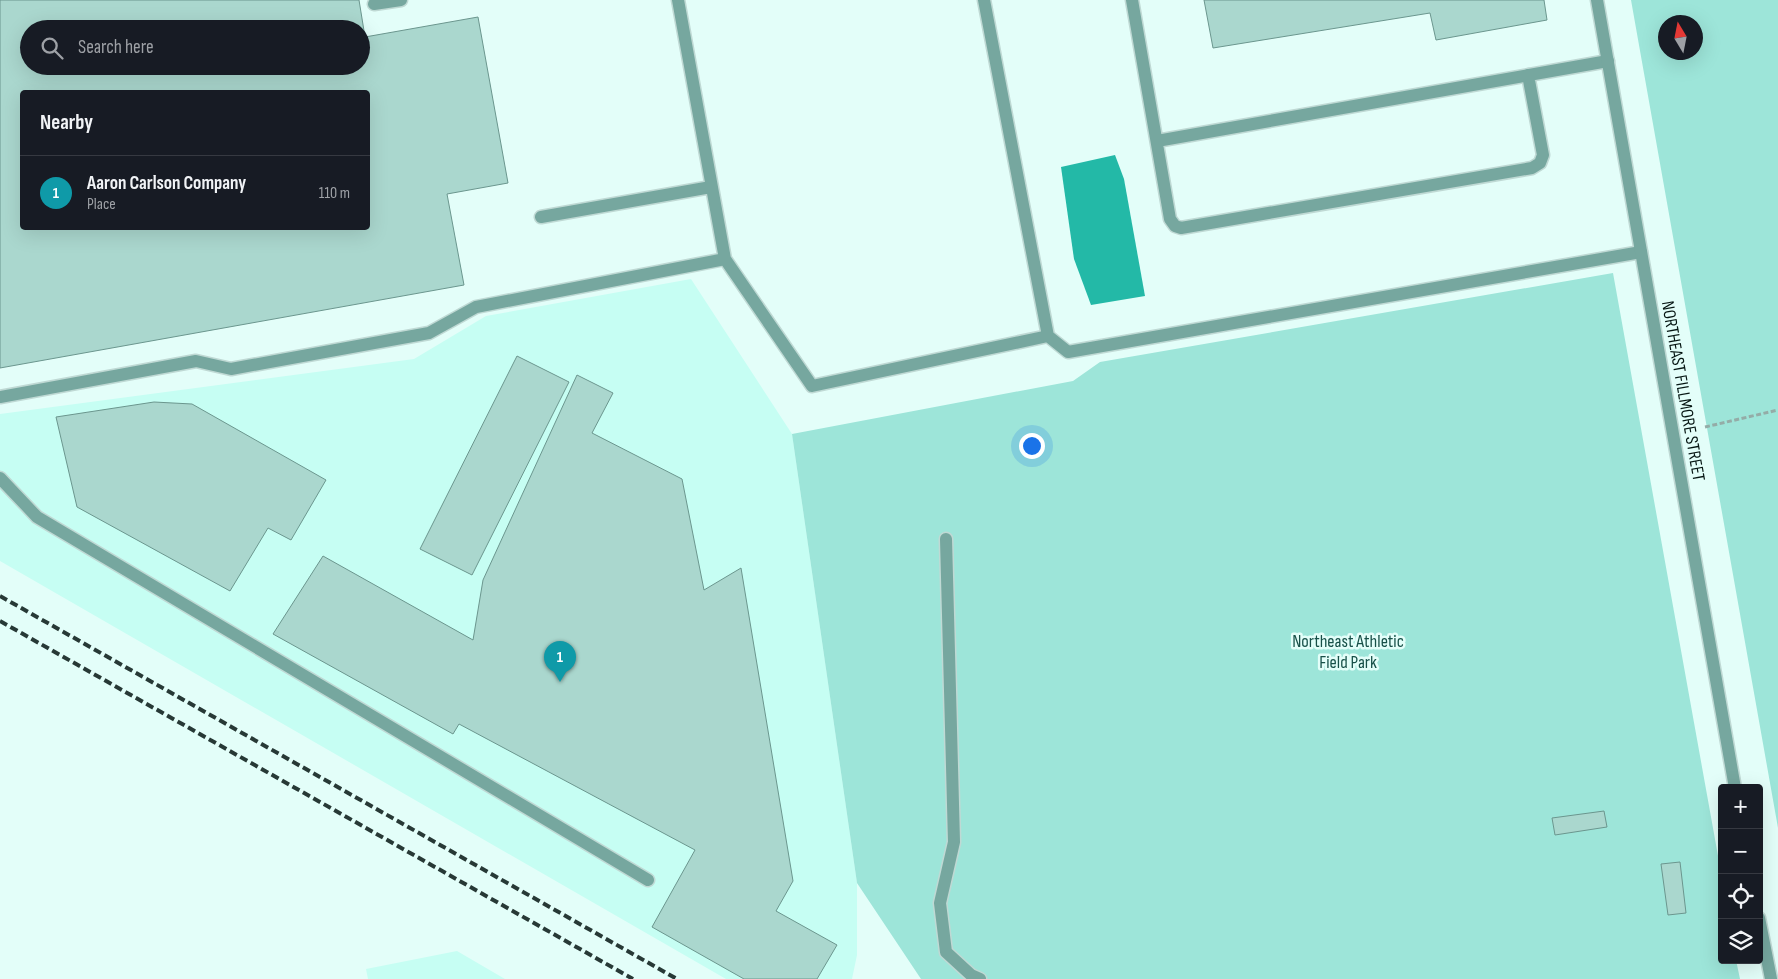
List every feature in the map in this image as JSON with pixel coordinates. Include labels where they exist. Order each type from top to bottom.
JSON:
[{"type":"street","points":[[374,4],[401,0]]},
{"type":"street","points":[[678,0],[725,259],[812,386],[1048,336]]},
{"type":"street","points":[[984,0],[1048,336],[1068,352],[1641,252]]},
{"type":"street","points":[[1132,0],[1170,219],[1175,226],[1181,228],[1532,168],[1540,163],[1543,155],[1528,75]]},
{"type":"street","name":"NORTHEAST FILLMORE STREET","points":[[1597,0],[1735,784]]},
{"type":"street","points":[[1157,141],[1608,61]]},
{"type":"street","points":[[540,217],[711,186]]},
{"type":"street","points":[[0,397],[196,361],[231,369],[429,333],[476,307],[725,259]]},
{"type":"street","points":[[0,478],[37,517],[648,880]]},
{"type":"street","points":[[946,539],[954,842],[940,903],[946,952],[971,975],[980,979]]},
{"type":"street","points":[[1759,919],[1770,979]]},
{"type":"path","points":[[1704,426],[1778,410]]},
{"type":"shaded area","points":[[1115,155],[1124,179],[1145,296],[1091,305],[1074,259],[1061,167]]},
{"type":"shaded area","points":[[691,279],[792,434],[857,883],[857,955],[852,979],[726,979],[0,561],[0,414],[414,359],[486,316]]},
{"type":"shaded area","points":[[457,951],[505,979],[368,979],[366,969]]},
{"type":"green space","points":[[1631,0],[1778,0],[1778,828]]},
{"type":"green space","name":"Northeast Athletic Field Park","points":[[1613,273],[1718,856],[1718,964],[1737,964],[1740,979],[921,979],[857,883],[792,434],[1073,381],[1100,362]]},
{"type":"building","points":[[0,0],[359,0],[362,20],[20,20],[20,75],[370,75],[370,36],[478,17],[508,183],[447,194],[464,285],[0,368]]},
{"type":"building","points":[[1204,0],[1544,0],[1547,20],[1436,40],[1430,13],[1213,48]]},
{"type":"building","points":[[517,356],[569,382],[472,575],[420,549]]},
{"type":"building","points":[[577,375],[613,393],[592,433],[682,479],[704,590],[741,568],[793,881],[776,911],[837,945],[817,979],[744,979],[652,927],[695,850],[459,724],[453,734],[273,634],[323,556],[473,640],[483,580]]},
{"type":"building","points":[[154,402],[192,404],[326,480],[291,540],[268,528],[230,591],[77,507],[56,417]]},
{"type":"building","points":[[1604,811],[1607,827],[1555,835],[1552,818]]},
{"type":"building","points":[[1680,862],[1686,913],[1668,915],[1661,864]]},
{"type":"railway","points":[[0,596],[677,979]]},
{"type":"railway","points":[[0,621],[633,979]]},
{"type":"place","name":"Aaron Carlson Company","points":[[560,682]]}]
